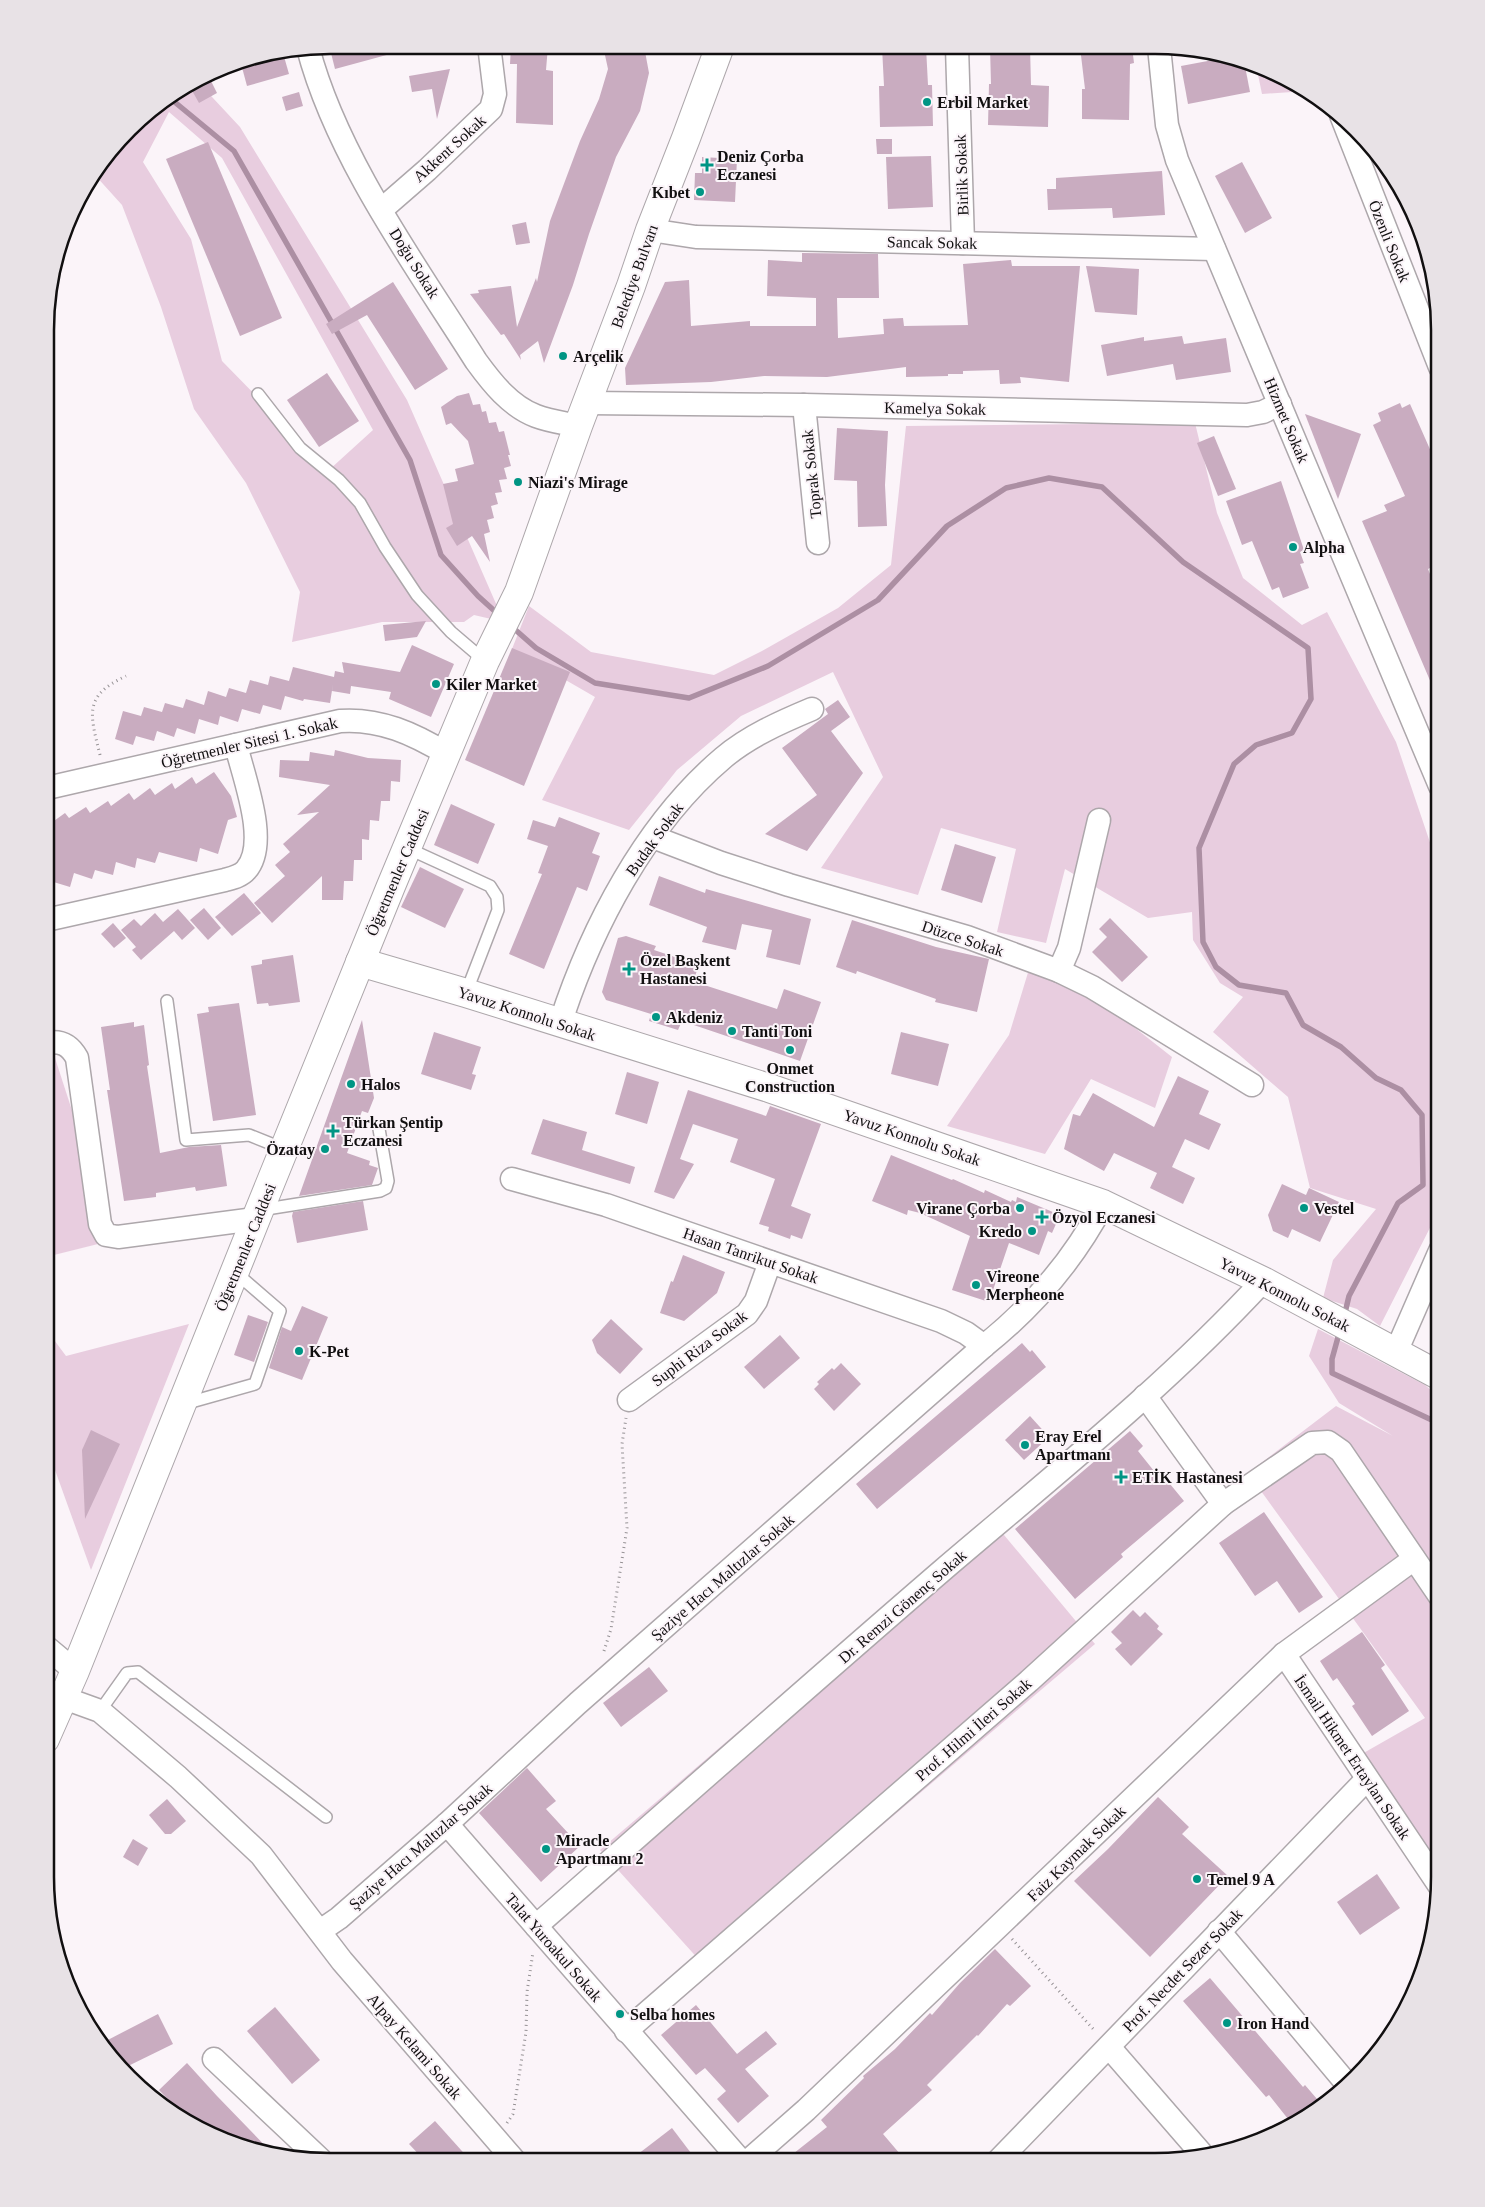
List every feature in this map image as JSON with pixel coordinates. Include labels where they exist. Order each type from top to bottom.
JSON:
[{"type":"main road","name":"Belediye Bulvarı","points":[[489,653],[518,592],[650,230],[717,54]]},
{"type":"main road","name":"Öğretmenler Caddesi","points":[[54,1720],[406,848],[489,653]]},
{"type":"main road","name":"Yavuz Konnolu Sokak","points":[[360,962],[466,993],[769,1088],[1102,1204],[1263,1281],[1431,1371]]},
{"type":"street","name":"Doğu Sokak","points":[[310,54],[317,80],[331,115],[381,210],[476,361],[493,384],[513,403],[536,416],[582,415]]},
{"type":"street","name":"Akkent Sokak","points":[[381,210],[428,170],[492,109],[495,94],[491,54]]},
{"type":"street","name":"Birlik Sokak","points":[[957,54],[963,243]]},
{"type":"street","name":"Hizmet Sokak","points":[[1160,54],[1165,110],[1177,160],[1431,765]]},
{"type":"street","name":"Özenli Sokak","points":[[1346,130],[1431,344]]},
{"type":"street","name":"Sancak Sokak","points":[[650,230],[696,237],[1214,249]]},
{"type":"street","name":"Kamelya Sokak","points":[[582,415],[804,405],[1247,415],[1262,412],[1280,404]]},
{"type":"street","name":"Toprak Sokak","points":[[804,405],[818,543]]},
{"type":"street","name":"Budak Sokak","points":[[560,1024],[570,993],[596,933],[633,866],[690,790],[724,758],[770,727],[812,709]]},
{"type":"street","name":"Öğretmenler Sitesi 1. Sokak","points":[[54,786],[340,721],[363,720],[384,724],[419,737],[447,754]]},
{"type":"street","points":[[54,918],[225,880],[245,871],[252,860],[256,833],[236,745]]},
{"type":"street","points":[[1059,971],[1069,948],[1099,820]]},
{"type":"street","name":"Düzce Sokak","points":[[653,837],[738,869],[967,937],[1059,971],[1092,987],[1252,1085]]},
{"type":"street","points":[[54,1043],[62,1043],[72,1049],[77,1058],[100,1224],[106,1235],[118,1238],[257,1215]]},
{"type":"street","name":"Hasan Tanrikut Sokak","points":[[512,1178],[606,1205],[941,1321],[966,1333],[984,1346]]},
{"type":"street","name":"Şaziye Hacı Maltızlar Sokak","points":[[320,1930],[339,1918],[447,1824],[578,1703],[984,1346],[1014,1322],[1048,1285],[1087,1234],[1102,1204]]},
{"type":"street","name":"Suphi Riza Sokak","points":[[629,1400],[746,1314],[756,1301],[770,1262]]},
{"type":"street","points":[[1396,1352],[1431,1272]]},
{"type":"street","name":"Dr. Remzi Gönenç Sokak","points":[[536,1926],[1145,1396],[1212,1335],[1263,1281]]},
{"type":"street","points":[[1145,1396],[1223,1504]]},
{"type":"street","name":"Prof. Hilmi İleri Sokak","points":[[626,2031],[1029,1681],[1223,1504],[1306,1447],[1319,1442],[1328,1442],[1341,1451],[1414,1559]]},
{"type":"street","points":[[1414,1559],[1431,1583]]},
{"type":"street","name":"Faiz Kaymak Sokak","points":[[757,2153],[813,2103],[1000,1926],[1284,1654],[1414,1559]]},
{"type":"street","points":[[54,1654],[75,1671]]},
{"type":"street","name":"İsmail Hikmet Ertaylan Sokak","points":[[1284,1654],[1431,1873]]},
{"type":"street","name":"Alpay Kelami Sokak","points":[[64,1698],[100,1712],[178,1776],[261,1855],[342,1961],[507,2153]]},
{"type":"street","name":"Prof. Necdet Sezer Sokak","points":[[1010,2153],[1218,1931],[1367,1779]]},
{"type":"street","name":"Talat Yuroakul Sokak","points":[[447,1824],[734,2153]]},
{"type":"street","points":[[1218,1931],[1343,2080]]},
{"type":"street","points":[[1109,2047],[1198,2150]]},
{"type":"street","points":[[214,2059],[314,2153]]},
{"type":"lane","points":[[258,394],[300,448],[339,480],[360,503],[385,547],[417,595],[451,632],[489,653]]},
{"type":"lane","points":[[406,848],[490,886],[497,897],[498,910],[466,993]]},
{"type":"lane","points":[[167,1001],[186,1140],[249,1135],[284,1149]]},
{"type":"lane","points":[[257,1215],[380,1191],[386,1188],[388,1182],[379,1128]]},
{"type":"lane","points":[[182,1404],[255,1384],[280,1311],[235,1272]]},
{"type":"lane","points":[[100,1712],[127,1673],[138,1672],[326,1817]]},
{"type":"path","points":[[104,775],[92,723],[93,704],[103,689],[126,676]]},
{"type":"path","points":[[603,1655],[611,1629],[626,1528],[622,1444],[629,1400]]},
{"type":"path","points":[[495,2140],[513,2114],[526,2032],[527,1992],[536,1926]]},
{"type":"path","points":[[1000,1926],[1109,2047]]},
{"type":"shaded area","points":[[1258,74],[1295,92],[1262,94]]},
{"type":"shaded area","points":[[201,85],[240,127],[407,400],[504,622],[474,615],[464,622],[382,622],[292,642],[300,592],[246,483],[194,409],[161,307],[122,205],[98,179],[100,176],[134,134],[176,100]],"holes":[[[169,112],[222,158],[373,430],[329,470],[222,361],[191,239],[143,162]]]},
{"type":"shaded area","points":[[1195,423],[1217,513],[1243,578],[1302,625],[1327,612],[1396,742],[1431,845],[1431,1226],[1380,1326],[1357,1309],[1323,1298],[1333,1260],[1376,1209],[1310,1188],[1288,1097],[1213,1032],[1243,997],[1220,983],[1193,940],[1192,912],[1148,918],[1065,869],[1046,943],[997,932],[1016,849],[941,828],[918,895],[821,868],[883,777],[833,672],[741,716],[677,770],[629,830],[542,800],[595,697],[512,649],[529,606],[591,652],[714,675],[762,651],[838,608],[891,565],[906,426]]},
{"type":"shaded area","points":[[1030,966],[1111,1009],[1172,1057],[1155,1108],[1091,1079],[1045,1154],[947,1126],[1009,1035]]},
{"type":"shaded area","points":[[54,1058],[114,1240],[54,1255]]},
{"type":"shaded area","points":[[189,1324],[91,1570],[54,1467],[54,1340],[66,1356]]},
{"type":"shaded area","points":[[1318,1329],[1425,1385],[1431,1390],[1431,1888],[1346,1763],[1425,1718],[1248,1473],[1336,1406],[1393,1436],[1339,1403],[1309,1356]]},
{"type":"shaded area","points":[[989,1517],[1095,1644],[710,1972],[600,1850]]},
{"type":"building","points":[[331,54],[390,54],[335,69]]},
{"type":"building","points":[[511,54],[547,54],[546,70],[553,71],[553,125],[516,123],[517,64],[510,64]]},
{"type":"building","points":[[605,54],[645,54],[649,73],[640,111],[616,157],[573,285],[544,363],[538,341],[520,355],[521,360],[504,334],[501,335],[470,294],[479,293],[478,290],[511,286],[517,327],[536,278],[537,282],[550,221],[580,141],[599,99],[608,69]]},
{"type":"building","points":[[882,54],[926,54],[928,85],[932,85],[933,126],[880,127],[879,86],[884,86]]},
{"type":"building","points":[[990,54],[1030,54],[1031,85],[1049,86],[1048,127],[988,125],[989,84],[991,84]]},
{"type":"building","points":[[1081,54],[1133,54],[1134,63],[1130,64],[1129,120],[1082,119],[1082,89],[1085,89]]},
{"type":"building","points":[[284,58],[289,74],[247,86],[242,68]]},
{"type":"building","points":[[1213,60],[1244,68],[1250,92],[1188,104],[1181,66]]},
{"type":"building","points":[[450,69],[437,119],[432,89],[412,92],[409,76]]},
{"type":"building","points":[[211,80],[217,93],[199,103],[192,90]]},
{"type":"building","points":[[299,92],[303,106],[286,111],[282,97]]},
{"type":"building","points":[[876,139],[892,139],[892,154],[877,154]]},
{"type":"building","points":[[208,142],[282,318],[240,336],[166,159]]},
{"type":"building","points":[[931,156],[933,207],[888,209],[886,157]]},
{"type":"building","points":[[702,157],[737,159],[735,202],[694,200],[695,173],[702,173]]},
{"type":"building","points":[[1242,162],[1272,218],[1245,233],[1215,176]]},
{"type":"building","points":[[1162,171],[1165,215],[1113,218],[1112,208],[1048,210],[1047,189],[1056,189],[1056,178]]},
{"type":"building","points":[[526,222],[530,243],[516,245],[512,225]]},
{"type":"building","points":[[802,253],[878,254],[879,298],[837,298],[838,338],[884,334],[883,319],[903,318],[904,326],[968,325],[963,264],[1011,260],[1012,266],[1080,266],[1069,382],[1020,377],[1021,383],[1000,384],[999,370],[963,371],[963,374],[948,374],[948,376],[906,377],[906,367],[827,377],[764,376],[711,382],[626,385],[625,368],[665,282],[689,280],[691,326],[750,321],[750,326],[816,326],[816,298],[767,296],[768,260],[802,262]]},
{"type":"building","points":[[1086,266],[1139,269],[1137,315],[1095,312]]},
{"type":"building","points":[[393,282],[448,369],[415,390],[367,315],[332,334],[326,324]]},
{"type":"building","points":[[1182,336],[1184,344],[1226,338],[1231,372],[1176,380],[1173,364],[1107,376],[1101,345],[1144,337],[1144,341]]},
{"type":"building","points":[[327,373],[359,421],[319,447],[287,400]]},
{"type":"building","points":[[469,393],[473,405],[480,404],[482,412],[486,411],[489,423],[496,422],[499,432],[504,431],[510,455],[508,455],[511,466],[504,468],[507,479],[499,480],[502,492],[495,493],[498,504],[491,506],[494,518],[487,520],[490,532],[484,534],[490,562],[472,536],[457,546],[446,528],[453,524],[443,484],[458,481],[455,469],[474,464],[468,441],[451,423],[446,425],[441,407],[457,396]]},
{"type":"building","points":[[1400,403],[1402,408],[1410,404],[1431,452],[1431,568],[1428,569],[1431,576],[1431,683],[1362,521],[1387,511],[1384,505],[1405,496],[1373,425],[1381,421],[1378,413]]},
{"type":"building","points":[[1305,414],[1361,434],[1338,499]]},
{"type":"building","points":[[837,428],[888,431],[885,485],[887,526],[858,527],[857,481],[834,480]]},
{"type":"building","points":[[1214,436],[1236,489],[1218,496],[1197,443]]},
{"type":"building","points":[[1281,481],[1304,550],[1300,552],[1304,563],[1300,564],[1309,588],[1283,598],[1279,587],[1272,590],[1252,541],[1242,545],[1226,501]]},
{"type":"building","points":[[426,621],[417,637],[385,641],[383,625]]},
{"type":"building","points":[[412,645],[454,664],[431,717],[389,699],[391,692],[351,686],[350,694],[332,691],[333,684],[330,703],[304,699],[303,701],[285,696],[281,710],[263,705],[260,714],[242,709],[238,722],[220,716],[218,725],[199,719],[195,734],[177,728],[174,737],[157,731],[154,741],[136,736],[133,745],[115,739],[123,711],[141,716],[144,707],[162,712],[165,703],[183,708],[186,699],[204,705],[208,691],[226,697],[229,688],[246,693],[250,680],[268,685],[270,676],[289,681],[293,667],[334,677],[335,671],[344,673],[342,662],[400,672]]},
{"type":"building","points":[[512,648],[570,672],[524,786],[465,760]]},
{"type":"building","points":[[838,700],[850,717],[831,731],[863,773],[807,851],[765,834],[817,795],[782,748],[828,714],[825,709]]},
{"type":"building","points":[[335,750],[368,758],[401,760],[400,782],[391,781],[390,801],[381,801],[379,821],[370,820],[369,840],[362,839],[362,860],[354,860],[353,881],[344,881],[343,900],[322,900],[322,876],[272,923],[254,903],[285,876],[275,865],[290,852],[283,844],[319,812],[297,815],[330,785],[279,777],[280,760],[309,761],[310,752],[334,756]]},
{"type":"building","points":[[214,772],[231,796],[237,817],[228,820],[218,854],[200,848],[197,862],[159,852],[155,863],[137,858],[135,868],[116,862],[113,875],[95,870],[92,879],[74,873],[70,887],[54,882],[54,821],[65,813],[69,818],[86,807],[90,813],[108,801],[111,806],[129,793],[134,800],[150,788],[155,795],[172,783],[175,789],[192,777],[196,784]]},
{"type":"building","points":[[451,804],[495,824],[478,864],[434,845]]},
{"type":"building","points":[[559,817],[600,833],[592,853],[600,856],[587,891],[577,887],[544,969],[509,954],[542,874],[538,873],[548,846],[527,839],[533,820],[555,827]]},
{"type":"building","points":[[955,844],[996,857],[982,903],[941,890]]},
{"type":"building","points":[[420,867],[464,889],[445,928],[401,907]]},
{"type":"building","points":[[659,876],[705,893],[706,889],[811,919],[800,965],[766,957],[772,930],[742,924],[736,950],[702,942],[707,927],[649,905]]},
{"type":"building","points":[[244,893],[261,913],[232,936],[215,917]]},
{"type":"building","points":[[204,908],[221,928],[208,940],[190,920]]},
{"type":"building","points":[[178,909],[195,928],[182,940],[174,931],[141,960],[132,950],[136,947],[121,930],[134,919],[141,926],[155,913],[163,922]]},
{"type":"building","points":[[1110,918],[1148,957],[1122,982],[1092,952],[1107,937],[1099,929]]},
{"type":"building","points":[[852,920],[936,947],[989,959],[977,1012],[935,1002],[936,999],[857,971],[856,974],[836,967]]},
{"type":"building","points":[[113,923],[126,938],[114,948],[101,934]]},
{"type":"building","points":[[626,936],[656,946],[654,950],[699,965],[694,979],[698,983],[777,1009],[784,989],[821,1002],[800,1061],[682,1021],[678,1030],[649,1021],[651,1014],[606,1000],[602,992],[618,938]]},
{"type":"building","points":[[293,955],[300,1002],[269,1006],[268,1003],[257,1004],[251,966],[262,964],[262,960]]},
{"type":"building","points":[[239,1003],[256,1115],[213,1121],[197,1014],[209,1012],[208,1007]]},
{"type":"building","points":[[362,1020],[374,1098],[368,1113],[362,1111],[347,1153],[370,1161],[369,1165],[378,1168],[372,1185],[299,1196]]},
{"type":"building","points":[[134,1022],[134,1027],[144,1025],[149,1065],[147,1066],[160,1153],[189,1147],[221,1145],[227,1186],[196,1191],[195,1187],[156,1193],[156,1197],[124,1201],[107,1090],[110,1090],[101,1027]]},
{"type":"building","points":[[434,1032],[481,1047],[472,1074],[476,1075],[471,1090],[421,1074]]},
{"type":"building","points":[[901,1032],[949,1044],[938,1086],[891,1074]]},
{"type":"building","points":[[627,1072],[659,1082],[647,1124],[615,1114]]},
{"type":"building","points":[[1178,1076],[1209,1091],[1199,1114],[1221,1124],[1209,1150],[1185,1139],[1172,1167],[1195,1178],[1183,1204],[1150,1188],[1157,1173],[1114,1153],[1104,1171],[1064,1149],[1073,1114],[1080,1116],[1093,1093],[1154,1127]]},
{"type":"building","points":[[688,1090],[766,1116],[770,1106],[821,1124],[791,1206],[811,1214],[802,1239],[791,1235],[790,1239],[768,1231],[769,1227],[759,1224],[775,1179],[730,1162],[738,1139],[693,1124],[680,1159],[694,1164],[674,1199],[654,1192]]},
{"type":"building","points":[[543,1119],[587,1132],[582,1150],[635,1167],[630,1184],[531,1154]]},
{"type":"building","points":[[891,1155],[984,1193],[985,1190],[1011,1202],[1012,1200],[1016,1202],[1017,1197],[1060,1215],[1052,1233],[1048,1231],[1039,1255],[1009,1243],[989,1302],[952,1290],[970,1236],[920,1213],[908,1210],[907,1215],[872,1201]]},
{"type":"building","name":"Vestel","points":[[1282,1184],[1306,1195],[1309,1188],[1339,1202],[1320,1242],[1292,1229],[1288,1238],[1273,1231],[1268,1215]]},
{"type":"building","points":[[363,1201],[368,1230],[297,1243],[292,1216],[293,1212]]},
{"type":"building","points":[[683,1255],[725,1272],[717,1293],[684,1321],[660,1313],[671,1281],[673,1282]]},
{"type":"building","name":"K-Pet","points":[[302,1306],[328,1317],[302,1380],[269,1368],[282,1327],[291,1331]]},
{"type":"building","points":[[248,1315],[268,1322],[254,1362],[234,1355]]},
{"type":"building","points":[[611,1319],[643,1349],[620,1374],[597,1353],[592,1340]]},
{"type":"building","points":[[780,1335],[800,1358],[764,1389],[744,1367]]},
{"type":"building","points":[[1022,1343],[1030,1352],[1032,1350],[1046,1367],[877,1509],[856,1484]]},
{"type":"building","points":[[841,1363],[861,1384],[834,1411],[814,1389],[819,1384],[817,1382],[832,1368],[834,1370]]},
{"type":"building","name":"Eray Erel Apartmanı","points":[[1030,1416],[1049,1437],[1024,1460],[1005,1440]]},
{"type":"building","points":[[91,1430],[120,1444],[85,1519],[82,1450]]},
{"type":"building","points":[[1130,1431],[1143,1446],[1138,1451],[1158,1476],[1161,1473],[1184,1501],[1121,1554],[1123,1557],[1075,1599],[1015,1529]]},
{"type":"building","points":[[1264,1512],[1323,1597],[1299,1613],[1277,1581],[1255,1596],[1219,1543]]},
{"type":"building","points":[[1133,1610],[1140,1617],[1145,1612],[1159,1626],[1157,1629],[1163,1634],[1131,1666],[1115,1649],[1122,1643],[1111,1632]]},
{"type":"building","points":[[1362,1632],[1385,1665],[1381,1668],[1409,1711],[1372,1736],[1352,1706],[1355,1704],[1337,1678],[1333,1681],[1320,1661]]},
{"type":"building","points":[[649,1667],[668,1691],[621,1727],[603,1703]]},
{"type":"building","points":[[527,1768],[556,1801],[546,1809],[580,1846],[541,1882],[479,1813]]},
{"type":"building","points":[[1158,1797],[1189,1827],[1182,1834],[1228,1876],[1150,1957],[1074,1881]]},
{"type":"building","points":[[167,1799],[186,1821],[171,1834],[165,1834],[149,1815]]},
{"type":"building","points":[[133,1839],[148,1848],[138,1866],[123,1857]]},
{"type":"building","points":[[1377,1874],[1400,1908],[1360,1935],[1337,1902]]},
{"type":"building","points":[[995,1949],[1031,1986],[1010,2006],[1007,2004],[978,2036],[927,2085],[932,2090],[883,2134],[899,2153],[794,2153],[827,2127],[821,2120],[864,2078],[863,2076],[895,2049],[930,2013],[932,2015],[960,1983]]},
{"type":"building","points":[[1210,1978],[1303,2087],[1305,2085],[1318,2100],[1288,2119],[1269,2095],[1266,2097],[1183,2001]]},
{"type":"building","points":[[696,2005],[737,2054],[766,2031],[777,2044],[745,2069],[769,2096],[738,2123],[717,2099],[726,2091],[705,2068],[696,2075],[661,2035]]},
{"type":"building","points":[[275,2007],[320,2060],[292,2084],[247,2031]]},
{"type":"building","points":[[158,2014],[173,2044],[128,2066],[107,2040]]},
{"type":"building","points":[[187,2063],[265,2146],[241,2139],[207,2125],[176,2107],[159,2090]]},
{"type":"building","points":[[435,2121],[464,2153],[417,2153],[409,2144]]},
{"type":"building","points":[[672,2128],[691,2153],[639,2153]]},
{"type":"waterway","points":[[174,102],[234,151],[410,460],[441,555],[478,596],[499,615]]},
{"type":"waterway","points":[[511,626],[536,648],[595,683],[689,698],[768,666],[878,600],[947,526],[1006,488],[1049,478],[1102,487],[1183,562],[1308,648],[1311,699],[1292,733],[1256,745],[1234,764],[1199,848],[1203,942],[1216,967],[1239,985],[1286,993],[1303,1025],[1341,1047],[1376,1078],[1401,1090],[1422,1115],[1423,1185],[1398,1203],[1349,1296],[1344,1317]]},
{"type":"waterway","points":[[1340,1330],[1332,1359],[1332,1373],[1431,1420]]},
{"type":"place","name":"Erbil Market","points":[[927,102]]},
{"type":"place","name":"Deniz Çorba Eczanesi","points":[[707,165]]},
{"type":"place","name":"Kıbet","points":[[700,192]]},
{"type":"place","name":"Arçelik","points":[[563,356]]},
{"type":"place","name":"Niazi's Mirage","points":[[518,482]]},
{"type":"place","name":"Alpha","points":[[1293,547]]},
{"type":"place","name":"Kiler Market","points":[[436,684]]},
{"type":"place","name":"Özel Başkent Hastanesi","points":[[629,969]]},
{"type":"place","name":"Akdeniz","points":[[656,1017]]},
{"type":"place","name":"Tanti Toni","points":[[732,1031]]},
{"type":"place","name":"Onmet Construction","points":[[790,1050]]},
{"type":"place","name":"Halos","points":[[351,1084]]},
{"type":"place","name":"Türkan Şentip Eczanesi","points":[[333,1131]]},
{"type":"place","name":"Özatay","points":[[325,1149]]},
{"type":"place","name":"Virane Çorba","points":[[1020,1208]]},
{"type":"place","name":"Vestel","points":[[1304,1208]]},
{"type":"place","name":"Özyol Eczanesi","points":[[1042,1217]]},
{"type":"place","name":"Kredo","points":[[1032,1231]]},
{"type":"place","name":"Vireone Merpheone","points":[[976,1285]]},
{"type":"place","name":"K-Pet","points":[[299,1351]]},
{"type":"place","name":"Eray Erel Apartmanı","points":[[1025,1445]]},
{"type":"place","name":"ETİK Hastanesi","points":[[1121,1477]]},
{"type":"place","name":"Miracle Apartmanı 2","points":[[546,1849]]},
{"type":"place","name":"Temel 9 A","points":[[1197,1879]]},
{"type":"place","name":"Selba homes","points":[[620,2014]]},
{"type":"place","name":"Iron Hand","points":[[1227,2023]]}]
